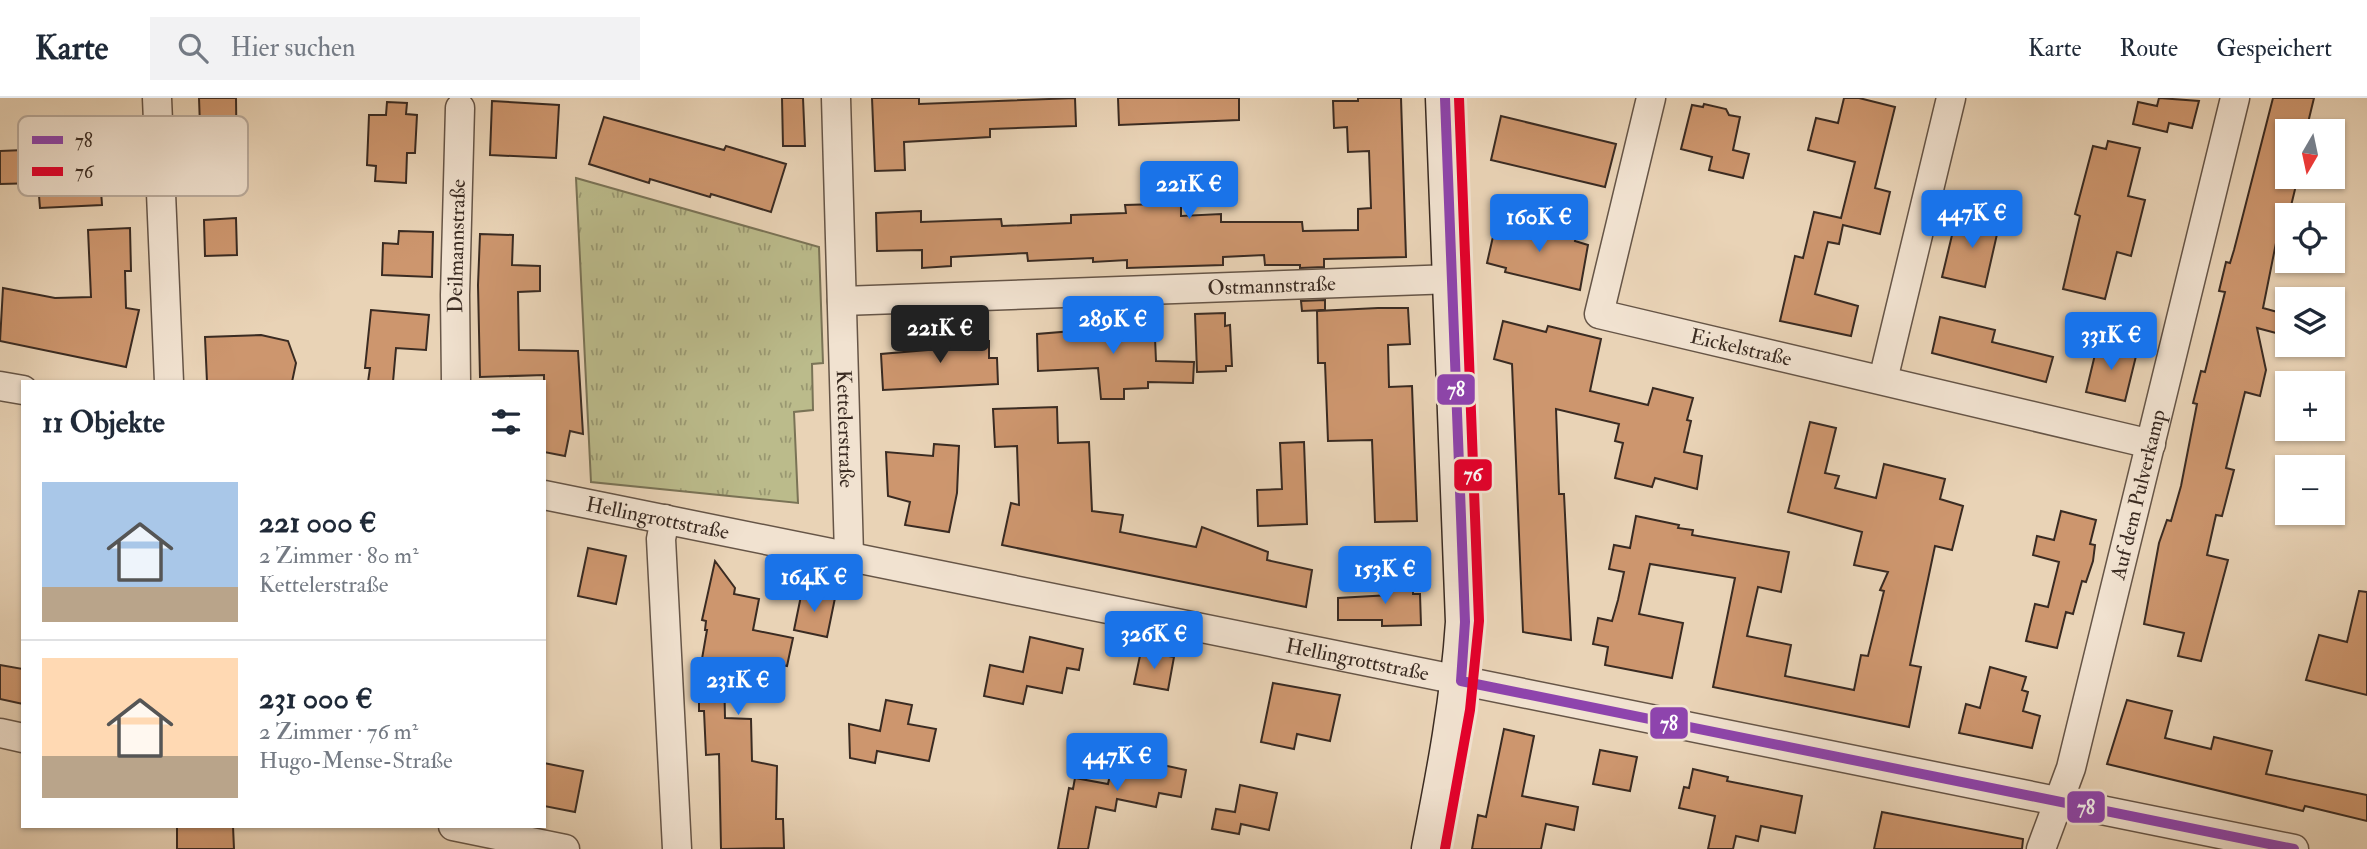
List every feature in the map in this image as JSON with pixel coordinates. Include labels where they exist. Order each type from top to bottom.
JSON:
[{"type":"street","points":[[158,98],[159,116]]},
{"type":"street","name":"Kettelerstraße","points":[[836,98],[849,555]]},
{"type":"street","points":[[1430,849],[1452,746],[1461,681],[1465,622],[1445,98]]},
{"type":"street","name":"Eickelstraße","points":[[1651,98],[1599,314],[2151,444]]},
{"type":"street","points":[[1882,380],[1951,98]]},
{"type":"street","name":"Auf dem Pulverkamp","points":[[2041,849],[2071,768],[2235,98]]},
{"type":"street","name":"Deilmannstraße","points":[[456,380],[455,295],[460,108]]},
{"type":"street","points":[[162,196],[169,380]]},
{"type":"street","name":"Ostmannstraße","points":[[842,301],[1453,279]]},
{"type":"street","points":[[0,386],[21,390]]},
{"type":"street","name":"Hellingrottstraße","points":[[546,495],[2294,849]]},
{"type":"street","points":[[666,519],[662,539],[677,849]]},
{"type":"street","points":[[0,733],[21,737]]},
{"type":"street","points":[[463,828],[565,849]]},
{"type":"green space","points":[[576,178],[819,247],[823,363],[812,364],[813,410],[794,412],[798,503],[591,482]]},
{"type":"building","points":[[199,98],[236,98],[236,116],[200,116]]},
{"type":"building","points":[[782,98],[803,98],[805,146],[783,146]]},
{"type":"building","points":[[872,98],[919,98],[919,104],[1075,98],[1076,126],[990,129],[990,137],[904,142],[905,170],[875,171]]},
{"type":"building","points":[[1118,98],[1239,98],[1239,120],[1119,125]]},
{"type":"building","points":[[1358,98],[1401,98],[1406,257],[1324,259],[1324,267],[1300,268],[1300,265],[1265,265],[1264,255],[1223,257],[1223,265],[1127,268],[1127,260],[1093,262],[1093,258],[1028,261],[1027,253],[951,257],[951,266],[922,268],[922,250],[877,251],[876,213],[921,211],[921,222],[1001,219],[1002,226],[1071,223],[1071,215],[1126,213],[1125,205],[1159,204],[1158,200],[1181,199],[1181,216],[1221,214],[1221,222],[1302,222],[1303,231],[1358,230],[1358,209],[1371,208],[1369,151],[1348,152],[1347,127],[1334,128],[1333,101],[1358,101]]},
{"type":"building","points":[[1844,98],[1859,98],[1895,107],[1875,188],[1890,192],[1880,234],[1843,225],[1839,244],[1828,242],[1815,294],[1858,306],[1851,336],[1780,321],[1795,256],[1803,258],[1814,212],[1841,218],[1855,162],[1808,150],[1816,118],[1838,123]]},
{"type":"building","points":[[2159,98],[2199,101],[2192,128],[2169,123],[2167,132],[2133,124],[2138,102],[2157,106]]},
{"type":"building","points":[[2273,98],[2314,98],[2309,119],[2275,119],[2275,189],[2295,189],[2292,203],[2275,203],[2275,248],[2263,308],[2275,311],[2275,333],[2257,328],[2266,370],[2260,396],[2245,392],[2226,468],[2234,470],[2222,516],[2216,515],[2207,555],[2228,560],[2201,661],[2178,656],[2184,633],[2144,624],[2159,543],[2167,520],[2171,521],[2181,486],[2197,404],[2193,403],[2201,371],[2205,372],[2225,292],[2219,291],[2226,262],[2230,263]]},
{"type":"building","points":[[492,101],[559,105],[556,158],[490,155]]},
{"type":"building","points":[[387,102],[407,103],[406,114],[417,115],[415,153],[407,153],[406,183],[375,181],[376,166],[367,165],[369,115],[386,115]]},
{"type":"building","points":[[1704,104],[1726,109],[1729,115],[1740,117],[1733,150],[1749,154],[1743,178],[1709,170],[1712,157],[1681,149],[1692,105],[1703,107]]},
{"type":"building","points":[[1501,116],[1616,144],[1605,187],[1491,160]]},
{"type":"building","points":[[604,117],[724,150],[726,146],[786,164],[771,212],[650,179],[649,183],[589,164]]},
{"type":"building","points":[[2108,141],[2140,148],[2128,196],[2145,200],[2131,256],[2117,252],[2105,299],[2063,289],[2080,216],[2075,214],[2093,146],[2106,149]]},
{"type":"building","points":[[18,150],[18,184],[0,184],[0,151]]},
{"type":"building","points":[[39,196],[101,196],[102,205],[40,208]]},
{"type":"building","points":[[1963,213],[2000,221],[1985,287],[1942,277],[1953,231],[1958,232]]},
{"type":"building","points":[[236,218],[237,255],[205,256],[204,220]]},
{"type":"building","points":[[1497,219],[1549,233],[1551,225],[1577,231],[1575,241],[1588,245],[1580,290],[1505,272],[1506,268],[1487,263]]},
{"type":"building","points":[[130,228],[131,271],[125,271],[126,308],[139,310],[126,367],[0,341],[3,288],[55,298],[91,297],[88,230]]},
{"type":"building","points":[[399,231],[433,232],[432,277],[382,275],[383,243],[398,244]]},
{"type":"building","points":[[480,234],[513,235],[512,265],[540,266],[540,291],[518,292],[519,350],[578,351],[583,434],[570,431],[565,456],[546,452],[544,375],[480,377]]},
{"type":"building","points":[[1325,300],[1325,310],[1302,311],[1301,301]]},
{"type":"building","points":[[1408,308],[1410,344],[1388,345],[1389,387],[1412,386],[1417,521],[1375,522],[1372,440],[1328,441],[1325,363],[1318,363],[1317,311]]},
{"type":"building","points":[[371,310],[429,315],[426,350],[396,348],[393,380],[368,380],[370,368],[365,368]]},
{"type":"building","points":[[1225,313],[1225,326],[1230,325],[1232,366],[1226,366],[1226,371],[1197,372],[1195,314]]},
{"type":"building","points":[[1154,315],[1156,361],[1194,362],[1193,383],[1148,382],[1148,388],[1124,389],[1124,399],[1101,399],[1098,368],[1038,371],[1037,334],[1122,327],[1121,316]]},
{"type":"building","points":[[1940,317],[1995,330],[1992,342],[2053,357],[2046,382],[1932,353]]},
{"type":"building","points":[[1503,321],[1546,332],[1548,326],[1601,339],[1590,391],[1648,405],[1653,388],[1693,398],[1687,420],[1691,421],[1684,452],[1702,456],[1697,489],[1655,478],[1652,487],[1615,478],[1623,443],[1615,441],[1619,424],[1556,409],[1559,494],[1564,494],[1571,640],[1523,632],[1512,364],[1494,359]]},
{"type":"building","points":[[953,333],[953,342],[989,341],[989,358],[997,358],[998,384],[883,390],[881,354],[927,350],[926,334]]},
{"type":"building","points":[[261,335],[288,341],[296,363],[292,380],[207,380],[205,337]]},
{"type":"building","points":[[2098,342],[2137,352],[2125,401],[2086,392]]},
{"type":"building","points":[[1057,407],[1058,443],[1089,442],[1092,511],[1123,515],[1120,532],[1196,547],[1202,527],[1268,552],[1267,560],[1312,570],[1306,607],[1002,545],[1011,503],[1019,505],[1017,446],[995,447],[993,409]]},
{"type":"building","points":[[1810,422],[1836,428],[1825,473],[1839,476],[1835,488],[1876,498],[1884,464],[1945,479],[1940,499],[1963,506],[1952,550],[1935,546],[1910,665],[1921,667],[1909,727],[1713,687],[1735,578],[1650,564],[1639,614],[1683,623],[1672,678],[1605,665],[1608,647],[1593,644],[1598,618],[1612,621],[1624,572],[1609,569],[1614,545],[1630,548],[1636,516],[1679,525],[1678,528],[1693,530],[1692,535],[1789,552],[1781,592],[1758,587],[1747,636],[1791,645],[1785,676],[1854,690],[1861,655],[1868,656],[1884,591],[1880,590],[1888,572],[1854,565],[1862,532],[1788,512]]},
{"type":"building","points":[[1304,442],[1307,524],[1258,526],[1257,490],[1282,489],[1280,443]]},
{"type":"building","points":[[934,444],[959,446],[957,493],[949,532],[905,525],[910,502],[888,496],[886,452],[933,456]]},
{"type":"building","points":[[2061,511],[2096,520],[2090,544],[2095,545],[2093,561],[2086,582],[2082,581],[2073,614],[2066,612],[2057,648],[2026,641],[2035,604],[2048,607],[2059,562],[2033,555],[2037,536],[2054,540]]},
{"type":"building","points":[[588,548],[626,556],[616,604],[578,596]]},
{"type":"building","points":[[715,561],[735,588],[734,594],[759,599],[753,630],[793,638],[787,666],[751,659],[747,676],[724,671],[725,718],[751,719],[752,761],[777,766],[776,819],[783,819],[784,848],[721,849],[719,754],[706,755],[704,711],[699,711],[699,676],[707,630],[706,621],[702,620]]},
{"type":"building","points":[[1413,579],[1413,594],[1420,594],[1421,625],[1382,626],[1382,620],[1338,620],[1338,598],[1390,595],[1389,580]]},
{"type":"building","points":[[802,591],[835,598],[827,637],[794,630]]},
{"type":"building","points":[[2359,591],[2367,592],[2367,695],[2306,680],[2319,635],[2347,642]]},
{"type":"building","points":[[1030,637],[1083,649],[1079,670],[1067,668],[1062,693],[1027,686],[1023,704],[984,696],[990,665],[1023,672]]},
{"type":"building","points":[[1141,651],[1174,657],[1168,690],[1134,684]]},
{"type":"building","points":[[0,665],[21,669],[21,704],[0,699]]},
{"type":"building","points":[[1990,667],[2026,677],[2022,690],[2028,692],[2023,711],[2040,716],[2032,748],[1959,733],[1966,704],[1980,708]]},
{"type":"building","points":[[1273,683],[1340,695],[1330,741],[1297,734],[1294,749],[1261,742]]},
{"type":"building","points":[[886,700],[912,705],[908,724],[936,729],[929,761],[877,751],[875,763],[850,758],[849,724],[880,731]]},
{"type":"building","points":[[2127,700],[2172,711],[2165,738],[2211,749],[2214,737],[2272,751],[2266,774],[2367,795],[2367,821],[2305,806],[2303,811],[2107,764]]},
{"type":"building","points":[[1504,729],[1534,736],[1522,796],[1578,807],[1574,830],[1546,824],[1541,849],[1472,849],[1478,815],[1486,817]]},
{"type":"building","points":[[1117,743],[1147,749],[1144,761],[1186,770],[1181,797],[1159,793],[1156,807],[1117,799],[1115,811],[1096,807],[1088,849],[1058,849],[1069,788],[1073,789],[1075,778],[1108,784]]},
{"type":"building","points":[[1600,750],[1637,757],[1630,791],[1593,784]]},
{"type":"building","points":[[546,763],[583,771],[575,812],[546,806]]},
{"type":"building","points":[[1693,769],[1728,777],[1727,781],[1802,796],[1795,833],[1761,826],[1758,841],[1736,836],[1733,849],[1708,849],[1715,816],[1679,808],[1684,787],[1689,788]]},
{"type":"building","points":[[1240,785],[1277,793],[1269,830],[1241,824],[1239,834],[1212,829],[1216,809],[1235,812]]},
{"type":"building","points":[[1882,812],[2023,839],[2022,849],[1874,849]]},
{"type":"building","points":[[177,828],[233,828],[234,849],[177,849]]},
{"type":"transit line","name":"78","points":[[1445,98],[1465,622],[1461,681]]},
{"type":"transit line","name":"76","points":[[1445,849],[1470,710],[1479,621],[1459,98]]},
{"type":"transit line","name":"78","points":[[1461,681],[2294,849]]}]
